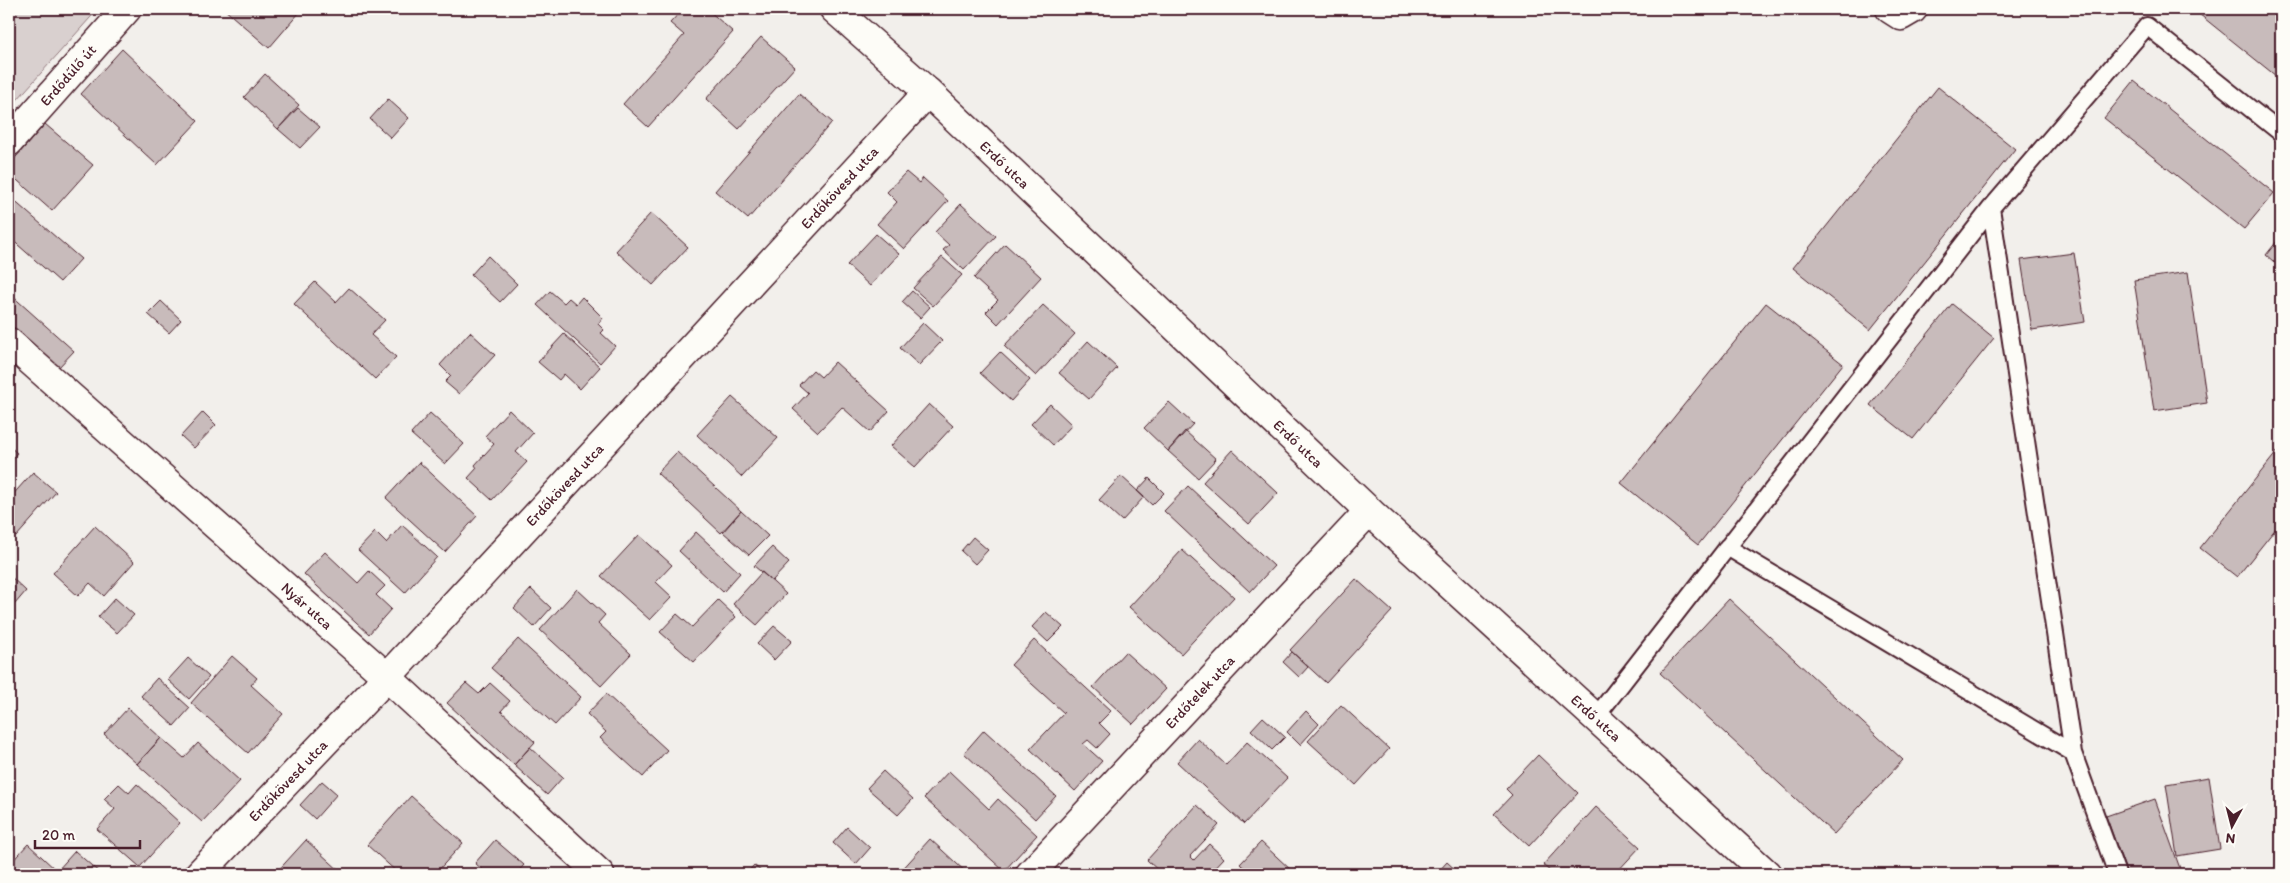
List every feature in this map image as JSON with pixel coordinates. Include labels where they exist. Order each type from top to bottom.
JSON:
[{"type":"street","name":"Erdődűlő út","points":[[9,142],[127,9]]},
{"type":"street","name":"Erdő utca","points":[[834,9],[928,92],[1369,511],[1767,874]]},
{"type":"street","points":[[1890,9],[1901,16],[1913,9]]},
{"type":"street","name":"Erdőkövesd utca","points":[[199,874],[387,677],[928,92]]},
{"type":"street","name":"Nyár utca","points":[[9,342],[387,677],[600,874]]},
{"type":"street","name":"Erdőtelek utca","points":[[1030,874],[1369,511]]},
{"type":"lane","points":[[1595,718],[1991,208],[2147,26],[2281,133]]},
{"type":"lane","points":[[1991,208],[2073,753],[2116,874]]},
{"type":"lane","points":[[1727,547],[2073,753]]},
{"type":"shaded area","points":[[9,9],[98,9],[9,109]]},
{"type":"building","points":[[224,9],[295,9],[299,13],[269,48]]},
{"type":"building","points":[[683,9],[707,9],[733,32],[648,127],[623,104],[684,35],[670,23]]},
{"type":"building","points":[[2281,9],[2281,80],[2194,10]]},
{"type":"building","points":[[761,37],[795,67],[739,129],[706,99]]},
{"type":"building","points":[[122,49],[198,121],[157,165],[81,94]]},
{"type":"building","points":[[265,74],[299,105],[278,129],[244,97]]},
{"type":"building","points":[[2134,81],[2274,193],[2244,229],[2104,118]]},
{"type":"building","points":[[1938,87],[2015,149],[1870,330],[1793,268]]},
{"type":"building","points":[[799,94],[832,122],[748,219],[715,191]]},
{"type":"building","points":[[388,99],[409,118],[391,138],[370,119]]},
{"type":"building","points":[[298,108],[320,127],[300,148],[278,129]]},
{"type":"building","points":[[45,124],[93,165],[52,211],[9,173],[9,165]]},
{"type":"building","points":[[906,172],[919,183],[923,178],[948,201],[904,249],[877,224],[897,202],[887,192]]},
{"type":"building","points":[[11,198],[81,259],[60,282],[9,237],[9,201]]},
{"type":"building","points":[[961,204],[996,236],[964,270],[943,250],[949,245],[935,232]]},
{"type":"building","points":[[651,213],[688,247],[653,285],[616,251]]},
{"type":"building","points":[[876,234],[899,254],[870,286],[847,265]]},
{"type":"building","points":[[2281,236],[2281,268],[2266,255]]},
{"type":"building","points":[[1005,244],[1041,277],[998,324],[986,312],[998,300],[974,278]]},
{"type":"building","points":[[2074,253],[2085,322],[2032,330],[2021,260]]},
{"type":"building","points":[[488,256],[517,284],[500,302],[471,275]]},
{"type":"building","points":[[942,257],[962,275],[933,306],[913,288]]},
{"type":"building","points":[[2188,272],[2207,403],[2154,411],[2134,280]]},
{"type":"building","points":[[315,282],[336,302],[349,288],[385,320],[371,335],[396,357],[375,379],[294,304]]},
{"type":"building","points":[[550,291],[564,303],[569,298],[576,304],[582,297],[603,318],[598,324],[604,330],[601,333],[615,346],[600,363],[537,305]]},
{"type":"building","points":[[912,291],[930,307],[920,318],[902,302]]},
{"type":"building","points":[[9,293],[74,351],[58,368],[9,324]]},
{"type":"building","points":[[161,301],[181,320],[169,333],[148,314]]},
{"type":"building","points":[[1766,303],[1843,364],[1698,545],[1621,483]]},
{"type":"building","points":[[1952,304],[1994,338],[1913,439],[1870,405]]},
{"type":"building","points":[[1043,305],[1075,334],[1036,376],[1004,346]]},
{"type":"building","points":[[923,323],[942,341],[919,365],[900,348]]},
{"type":"building","points":[[470,332],[495,355],[459,394],[445,382],[451,376],[440,365]]},
{"type":"building","points":[[564,334],[600,367],[580,389],[564,374],[559,380],[538,362]]},
{"type":"building","points":[[1088,341],[1117,368],[1089,399],[1059,373]]},
{"type":"building","points":[[1000,352],[1030,380],[1011,401],[980,373]]},
{"type":"building","points":[[835,362],[889,411],[870,432],[842,407],[818,432],[793,409],[808,393],[799,385],[813,370],[821,377]]},
{"type":"building","points":[[732,397],[778,438],[742,477],[697,435]]},
{"type":"building","points":[[1169,402],[1193,424],[1168,451],[1144,428]]},
{"type":"building","points":[[929,404],[953,426],[915,467],[891,446]]},
{"type":"building","points":[[1050,404],[1072,425],[1053,445],[1031,424]]},
{"type":"building","points":[[509,410],[533,433],[516,452],[527,462],[492,500],[468,478],[477,468],[475,465],[494,444],[485,436]]},
{"type":"building","points":[[203,412],[216,425],[194,448],[181,436]]},
{"type":"building","points":[[430,413],[464,444],[445,464],[411,434]]},
{"type":"building","points":[[1185,431],[1216,459],[1198,478],[1168,451]]},
{"type":"building","points":[[9,446],[17,453],[9,462]]},
{"type":"building","points":[[2281,447],[2281,522],[2237,577],[2200,548]]},
{"type":"building","points":[[1232,450],[1278,493],[1249,524],[1203,482]]},
{"type":"building","points":[[677,452],[741,511],[721,533],[657,473]]},
{"type":"building","points":[[419,462],[477,516],[445,552],[386,498]]},
{"type":"building","points":[[33,472],[56,492],[16,537],[9,530],[9,499]]},
{"type":"building","points":[[1121,476],[1144,497],[1122,521],[1099,500]]},
{"type":"building","points":[[1149,478],[1164,493],[1152,505],[1137,491]]},
{"type":"building","points":[[1188,486],[1274,566],[1250,592],[1164,511]]},
{"type":"building","points":[[741,511],[768,536],[749,555],[723,532]]},
{"type":"building","points":[[402,525],[437,557],[405,593],[358,550],[375,532],[386,543]]},
{"type":"building","points":[[95,526],[134,562],[104,596],[90,583],[78,596],[53,573]]},
{"type":"building","points":[[696,532],[740,573],[723,592],[679,551]]},
{"type":"building","points":[[639,535],[672,565],[656,582],[672,597],[650,620],[601,576]]},
{"type":"building","points":[[973,537],[988,550],[975,564],[961,551]]},
{"type":"building","points":[[772,547],[789,563],[772,581],[754,566]]},
{"type":"building","points":[[1182,550],[1234,597],[1181,654],[1129,607]]},
{"type":"building","points":[[325,552],[358,583],[369,571],[385,586],[376,595],[391,609],[369,634],[304,574]]},
{"type":"building","points":[[762,572],[786,594],[757,625],[733,604]]},
{"type":"building","points":[[9,575],[26,591],[9,611]]},
{"type":"building","points":[[1356,579],[1392,611],[1326,683],[1290,650]]},
{"type":"building","points":[[531,589],[551,608],[534,627],[514,608]]},
{"type":"building","points":[[577,589],[605,615],[598,623],[631,654],[601,686],[540,630]]},
{"type":"building","points":[[115,598],[134,615],[117,633],[98,617]]},
{"type":"building","points":[[1729,599],[1903,760],[1834,834],[1660,673]]},
{"type":"building","points":[[718,600],[736,617],[694,662],[660,632],[677,614],[692,627]]},
{"type":"building","points":[[1046,612],[1063,627],[1048,642],[1032,627]]},
{"type":"building","points":[[774,626],[792,641],[774,660],[757,644]]},
{"type":"building","points":[[518,639],[581,697],[555,725],[491,668]]},
{"type":"building","points":[[1034,640],[1111,711],[1099,723],[1110,734],[1097,748],[1088,740],[1083,744],[1102,761],[1075,791],[1030,749],[1064,713],[1011,665]]},
{"type":"building","points":[[1125,652],[1166,689],[1133,724],[1093,687]]},
{"type":"building","points":[[1292,652],[1308,667],[1299,677],[1283,662]]},
{"type":"building","points":[[232,656],[257,678],[251,685],[283,714],[248,753],[191,703]]},
{"type":"building","points":[[188,658],[209,677],[189,699],[168,680]]},
{"type":"building","points":[[157,678],[190,708],[174,726],[141,696]]},
{"type":"building","points":[[466,683],[479,694],[490,683],[510,701],[501,711],[535,742],[514,765],[447,703]]},
{"type":"building","points":[[606,694],[667,750],[643,777],[600,738],[606,732],[587,714]]},
{"type":"building","points":[[1341,705],[1389,749],[1356,785],[1308,741]]},
{"type":"building","points":[[128,708],[161,738],[137,764],[104,734]]},
{"type":"building","points":[[1306,711],[1319,724],[1300,745],[1287,732]]},
{"type":"building","points":[[1263,717],[1285,737],[1272,750],[1251,730]]},
{"type":"building","points":[[984,730],[1056,796],[1035,819],[964,753]]},
{"type":"building","points":[[161,738],[184,758],[198,743],[240,781],[202,822],[137,764]]},
{"type":"building","points":[[1198,739],[1226,765],[1247,742],[1287,778],[1244,824],[1177,762]]},
{"type":"building","points":[[530,747],[563,777],[547,795],[514,765]]},
{"type":"building","points":[[1538,755],[1578,793],[1529,846],[1494,814],[1512,795],[1506,789]]},
{"type":"building","points":[[883,771],[913,799],[898,815],[867,788]]},
{"type":"building","points":[[949,771],[989,809],[998,799],[1037,835],[1004,871],[924,798]]},
{"type":"building","points":[[2209,777],[2220,849],[2177,856],[2166,784]]},
{"type":"building","points":[[322,781],[337,794],[315,819],[300,805]]},
{"type":"building","points":[[119,784],[129,793],[137,784],[180,823],[140,867],[97,829],[115,809],[104,799]]},
{"type":"building","points":[[411,796],[463,843],[435,874],[399,874],[367,845]]},
{"type":"building","points":[[2155,799],[2182,874],[2127,874],[2106,816]]},
{"type":"building","points":[[1197,805],[1219,825],[1190,856],[1194,860],[1209,844],[1224,858],[1209,874],[1162,874],[1147,860]]},
{"type":"building","points":[[1596,807],[1640,847],[1615,874],[1553,874],[1543,865]]},
{"type":"building","points":[[847,827],[870,848],[856,864],[833,843]]},
{"type":"building","points":[[930,839],[968,874],[898,874]]},
{"type":"building","points":[[306,840],[341,872],[339,874],[275,874]]},
{"type":"building","points":[[495,840],[524,865],[516,874],[487,874],[475,863]]},
{"type":"building","points":[[1261,842],[1292,871],[1289,874],[1251,874],[1240,864]]},
{"type":"building","points":[[28,844],[57,871],[75,851],[101,874],[9,874],[9,865]]},
{"type":"building","points":[[1447,862],[1460,874],[1437,873]]},
{"type":"building","points":[[754,865],[764,874],[746,874]]}]
